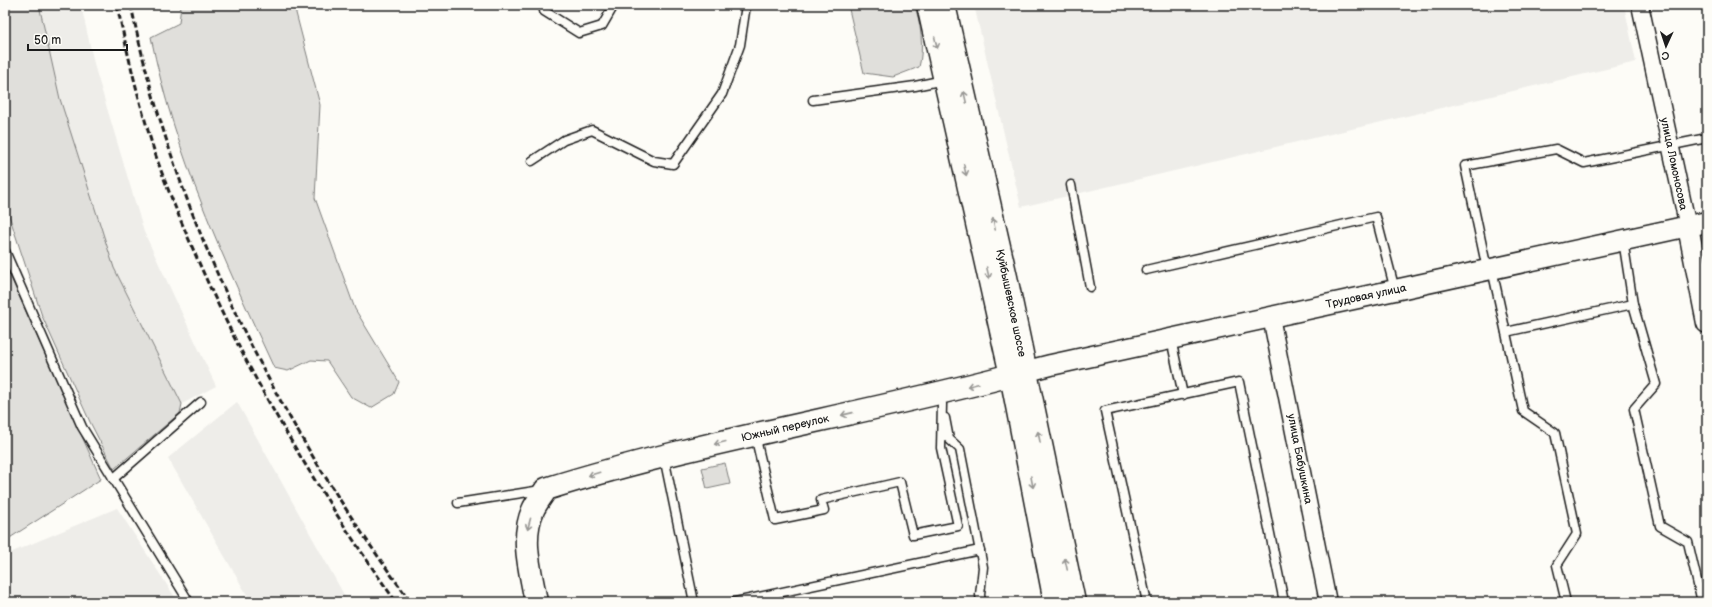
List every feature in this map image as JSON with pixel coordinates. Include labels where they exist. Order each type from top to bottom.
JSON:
[{"type":"main road","name":"Куйбышевское шоссе","points":[[928,5],[945,80],[1074,602]]},
{"type":"main road","name":"Куйбышевское шоссе","points":[[944,5],[1018,373],[1055,602]]},
{"type":"main road","name":"Южный переулок","points":[[546,489],[597,473],[755,434],[940,399],[1018,373]]},
{"type":"main road","points":[[536,602],[528,555],[527,534],[533,510],[546,489]]},
{"type":"street","name":"улица Ломоносова","points":[[1640,5],[1688,226],[1707,323]]},
{"type":"street","name":"Трудовая улица","points":[[1018,373],[1707,222]]},
{"type":"street","name":"улица Бабушкина","points":[[1271,317],[1328,602]]},
{"type":"lane","points":[[544,5],[544,11],[578,33],[602,26],[613,7]]},
{"type":"lane","points":[[532,161],[564,140],[592,130],[654,161],[674,164],[722,94],[740,45],[746,5]]},
{"type":"lane","points":[[813,100],[915,86],[945,80]]},
{"type":"lane","points":[[1566,602],[1557,565],[1577,534],[1555,433],[1523,411],[1506,332],[1465,166],[1556,149],[1584,163],[1707,138]]},
{"type":"lane","points":[[1071,185],[1090,287]]},
{"type":"lane","points":[[1146,270],[1376,217],[1395,290]]},
{"type":"lane","points":[[1622,240],[1633,304],[1656,384],[1634,409],[1660,526],[1688,542],[1702,602]]},
{"type":"lane","points":[[5,251],[82,426],[189,602]]},
{"type":"lane","points":[[1506,332],[1633,304]]},
{"type":"lane","points":[[1171,339],[1183,395]]},
{"type":"lane","points":[[1147,602],[1105,411],[1239,382],[1284,602]]},
{"type":"lane","points":[[755,434],[776,520],[824,510],[821,500],[900,482],[913,535],[958,526],[941,448],[940,399]]},
{"type":"lane","points":[[940,399],[949,439],[960,450],[983,567],[980,595],[981,602]]},
{"type":"lane","points":[[113,479],[201,402]]},
{"type":"lane","points":[[664,457],[694,602]]},
{"type":"lane","points":[[458,503],[546,489]]},
{"type":"lane","points":[[735,602],[980,550]]},
{"type":"shaded area","points":[[5,5],[39,5],[60,99],[114,268],[182,404],[180,413],[114,469],[90,422],[42,316],[5,203]]},
{"type":"shaded area","points":[[39,5],[81,5],[95,68],[144,232],[216,386],[182,404],[114,268],[60,99]]},
{"type":"shaded area","points":[[181,5],[296,5],[296,13],[320,105],[315,198],[355,309],[399,382],[394,394],[371,408],[351,397],[327,361],[311,360],[288,371],[274,368],[237,288],[203,206],[173,123],[161,80],[151,37],[179,23]]},
{"type":"shaded area","points":[[848,5],[914,5],[921,35],[921,60],[919,67],[893,77],[864,73]]},
{"type":"shaded area","points":[[974,5],[1624,5],[1636,62],[1021,207]]},
{"type":"shaded area","points":[[5,261],[11,278],[101,479],[5,541]]},
{"type":"shaded area","points":[[237,402],[348,602],[251,602],[168,458]]},
{"type":"shaded area","points":[[725,463],[730,484],[707,489],[702,468]]},
{"type":"shaded area","points":[[117,508],[178,602],[5,602],[5,555]]},
{"type":"railway","points":[[117,5],[137,92],[157,158],[178,214],[217,301],[262,390],[287,434],[367,561],[396,602]]},
{"type":"railway","points":[[131,5],[150,86],[175,165],[204,243],[238,318],[276,393],[318,465],[363,534],[411,602]]}]
